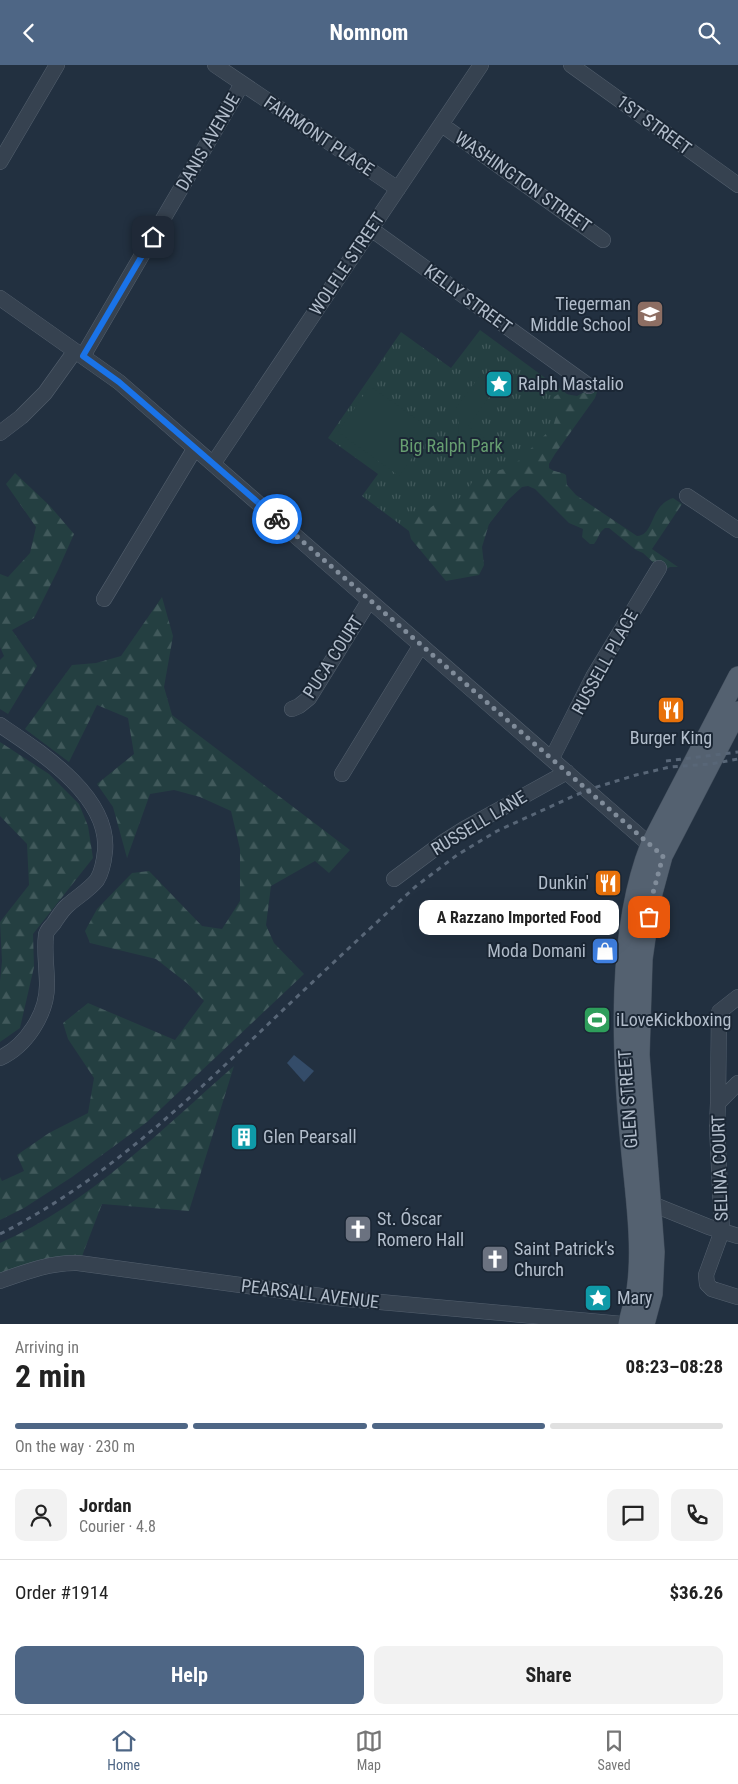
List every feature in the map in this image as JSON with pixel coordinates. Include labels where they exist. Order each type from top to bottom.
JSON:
[{"type":"main road","points":[[657,850],[738,676]]},
{"type":"main road","points":[[657,850],[738,711]]},
{"type":"main road","name":"GLEN STREET","points":[[628,1324],[636,1291],[643,1204],[641,1068],[643,959],[652,901],[657,850]]},
{"type":"main road","name":"GLEN STREET","points":[[643,1204],[655,1252],[653,1294],[645,1324]]},
{"type":"street","points":[[0,162],[57,65]]},
{"type":"street","name":"FAIRMONT PLACE","points":[[215,65],[398,189]]},
{"type":"street","name":"WOLFLE STREET","points":[[213,464],[482,65]]},
{"type":"street","name":"1ST STREET","points":[[571,65],[738,185]]},
{"type":"street","name":"DANIS AVENUE","points":[[0,433],[22,417],[79,353],[242,84]]},
{"type":"street","name":"WASHINGTON STREET","points":[[442,125],[604,240]]},
{"type":"street","name":"KELLY STREET","points":[[371,229],[589,386]]},
{"type":"street","points":[[0,298],[119,382],[657,850]]},
{"type":"street","points":[[104,599],[195,447]]},
{"type":"street","points":[[687,496],[738,530]]},
{"type":"street","name":"RUSSELL PLACE","points":[[552,758],[593,677],[659,567]]},
{"type":"street","name":"PUCA COURT","points":[[292,709],[309,698],[369,601]]},
{"type":"street","points":[[342,775],[421,645]]},
{"type":"street","points":[[0,725],[38,751],[75,783],[96,813],[106,842],[104,863],[97,879],[82,895],[66,906],[46,933],[47,987],[41,1014],[32,1030],[19,1045],[0,1059]]},
{"type":"street","name":"RUSSELL LANE","points":[[394,879],[464,829],[567,772]]},
{"type":"street","points":[[718,1103],[719,1012],[738,997]]},
{"type":"street","name":"SELINA COURT","points":[[722,1231],[717,1126],[718,1103],[738,1083]]},
{"type":"street","points":[[643,1204],[738,1236]]},
{"type":"street","points":[[722,1231],[706,1275],[707,1283],[712,1289],[738,1297]]},
{"type":"street","name":"PEARSALL AVENUE","points":[[0,1281],[42,1267],[78,1263],[336,1299],[622,1324]]},
{"type":"green space","name":"Big Ralph Park","points":[[480,330],[582,405],[456,566],[362,496],[378,474],[328,438],[401,332],[451,368]]},
{"type":"green space","points":[[479,377],[495,389],[468,426],[487,440],[479,451],[458,435],[459,420],[456,418],[456,408]]},
{"type":"green space","points":[[370,386],[432,430],[399,476],[338,432]]},
{"type":"green space","points":[[588,390],[597,392],[595,398],[555,454],[549,464],[549,468],[566,475],[567,485],[576,495],[637,536],[647,531],[656,513],[665,502],[673,498],[682,504],[652,549],[678,567],[666,569],[656,565],[609,528],[603,530],[594,544],[590,544],[582,537],[583,529],[569,523],[535,489],[528,486],[522,487],[507,501],[489,524],[482,547],[484,565],[479,575],[446,581],[411,539],[409,531],[419,516],[434,505],[458,499],[465,494],[477,474],[484,475],[513,466],[553,427],[557,413],[552,404],[554,397],[560,393],[577,396]]},
{"type":"green space","points":[[15,473],[50,506],[74,534],[34,618],[12,630],[37,666],[8,714],[0,709],[0,660],[4,656],[0,647],[0,574],[8,577],[30,553],[36,527],[6,484]]},
{"type":"green space","points":[[162,597],[173,636],[164,687],[172,715],[350,850],[329,873],[315,861],[271,886],[266,925],[274,943],[304,974],[147,1122],[72,1177],[24,1208],[0,1220],[0,1177],[2,1181],[24,1171],[17,1155],[49,1133],[88,1113],[94,1078],[68,1039],[63,1023],[88,1003],[175,1040],[204,1001],[188,984],[156,959],[90,943],[85,931],[97,909],[132,873],[149,871],[202,926],[222,929],[240,901],[240,849],[231,811],[200,797],[174,790],[150,794],[127,858],[113,807],[97,784],[134,754],[128,718],[97,705],[69,762],[25,729],[72,665],[96,663],[121,656]]},
{"type":"green space","points":[[0,742],[49,774],[79,804],[88,826],[93,858],[33,934],[34,967],[20,1028],[0,1042],[0,981],[2,961],[0,922],[29,885],[27,844],[0,816]]},
{"type":"green space","points":[[234,1066],[189,1211],[102,1204],[79,1264],[0,1280],[0,1243],[33,1227],[64,1208],[94,1186],[152,1139]]},
{"type":"water","points":[[294,1055],[314,1071],[304,1082],[287,1063]]},
{"type":"railway","points":[[666,761],[738,752]]},
{"type":"railway","points":[[0,1234],[71,1192],[137,1143],[200,1089],[415,887],[457,855],[497,831],[587,790],[670,767],[711,764],[738,759]]},
{"type":"way so far","points":[[277,519],[663,856],[649,917]]},
{"type":"place","name":"Tiegerman Middle School","points":[[650,314]]},
{"type":"place","name":"Ralph Mastalio","points":[[499,384]]},
{"type":"place","name":"Burger King","points":[[671,710]]},
{"type":"place","name":"Dunkin'","points":[[608,883]]},
{"type":"place","name":"A Razzano Imported Food","points":[[649,917]]},
{"type":"place","name":"Moda Domani","points":[[605,951]]},
{"type":"place","name":"iLoveKickboxing","points":[[597,1020]]},
{"type":"place","name":"Glen Pearsall","points":[[244,1137]]},
{"type":"place","name":"St. Óscar Romero Hall","points":[[358,1229]]},
{"type":"place","name":"Saint Patrick's Church","points":[[495,1259]]},
{"type":"place","name":"Mary","points":[[598,1298]]},
{"type":"route","points":[[153,237],[83,356],[119,382],[277,519]]}]
